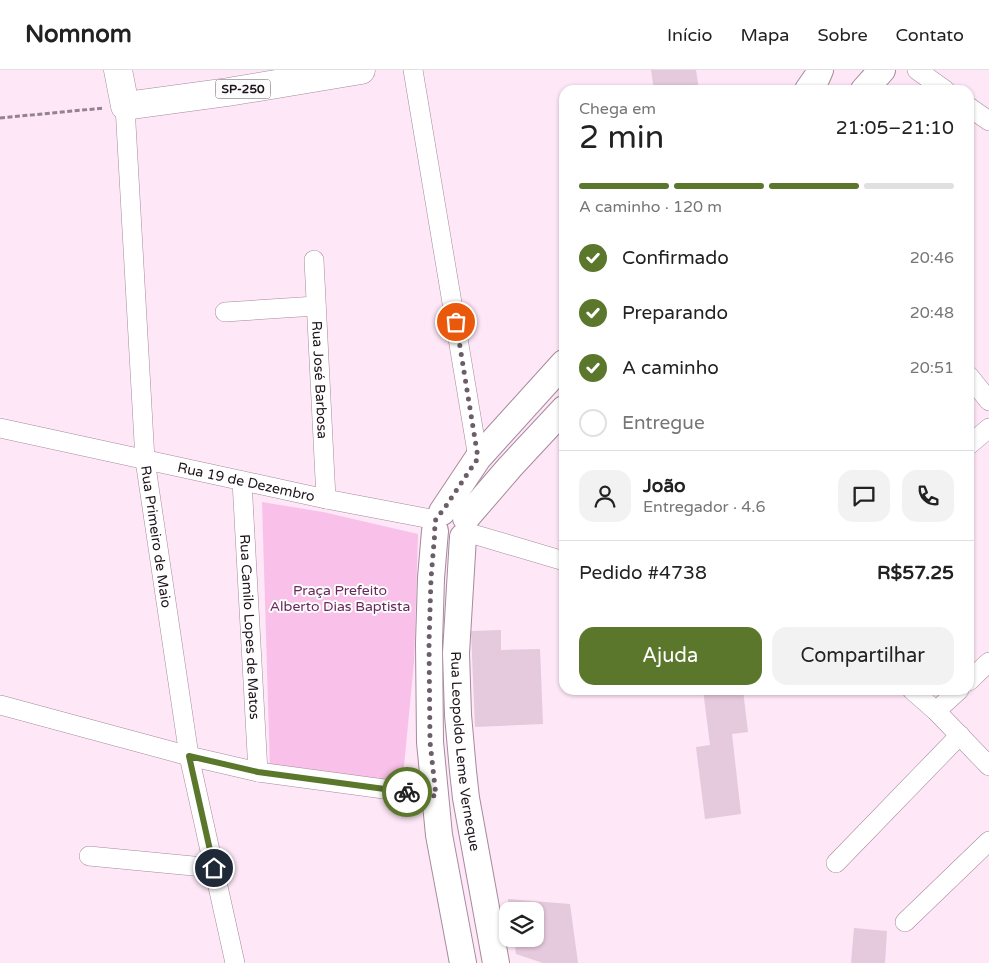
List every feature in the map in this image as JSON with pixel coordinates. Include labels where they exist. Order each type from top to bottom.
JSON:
[{"type":"main road","points":[[118,70],[125,106]]},
{"type":"main road","name":"SP-250","points":[[125,106],[228,92],[362,70]]},
{"type":"main road","points":[[812,85],[820,70]]},
{"type":"main road","points":[[868,85],[882,70]]},
{"type":"main road","points":[[463,963],[439,835],[430,742],[429,653],[431,578],[478,458],[559,369]]},
{"type":"main road","points":[[451,525],[510,467],[559,414]]},
{"type":"main road","name":"Rua Leopoldo Leme Verneque","points":[[451,525],[458,715],[463,771],[466,798],[496,963]]},
{"type":"street","points":[[414,70],[478,458]]},
{"type":"street","points":[[917,70],[938,85]]},
{"type":"street","name":"Rua Primeiro de Maio","points":[[125,106],[145,460],[189,756],[235,963]]},
{"type":"street","points":[[974,110],[989,121]]},
{"type":"street","name":"Rua José Barbosa","points":[[314,260],[326,499]]},
{"type":"street","points":[[224,312],[316,306]]},
{"type":"street","points":[[974,382],[989,401]]},
{"type":"street","name":"Rua 19 de Dezembro","points":[[0,428],[451,525],[559,559]]},
{"type":"street","points":[[974,441],[989,428]]},
{"type":"street","name":"Rua Camilo Lopes de Matos","points":[[242,481],[258,772]]},
{"type":"street","points":[[974,676],[989,662]]},
{"type":"street","points":[[918,695],[936,711],[989,766]]},
{"type":"street","points":[[936,711],[954,695]]},
{"type":"street","points":[[0,705],[189,756],[258,772],[436,796]]},
{"type":"street","points":[[836,863],[960,735]]},
{"type":"street","points":[[905,922],[989,841]]},
{"type":"street","points":[[89,856],[214,868]]},
{"type":"path","points":[[0,118],[125,106]]},
{"type":"green space","name":"Praça Prefeito Alberto Dias Baptista","points":[[262,502],[323,512],[418,534],[414,662],[402,787],[270,769]]},
{"type":"building","points":[[651,70],[696,70],[698,85],[653,85]]},
{"type":"building","points":[[501,630],[501,650],[540,649],[543,724],[475,727],[471,631]]},
{"type":"building","points":[[704,695],[744,695],[748,732],[732,734],[741,814],[705,819],[696,747],[710,745]]},
{"type":"building","points":[[508,899],[570,904],[578,963],[543,963],[516,954],[515,947],[544,947],[544,902],[508,902]]},
{"type":"building","points":[[854,928],[887,931],[885,963],[851,963]]},
{"type":"way so far","points":[[407,792],[436,796],[430,742],[429,643],[434,525],[438,515],[442,512],[478,458],[456,322]]},
{"type":"route","points":[[214,868],[189,756],[258,772],[407,792]]}]
